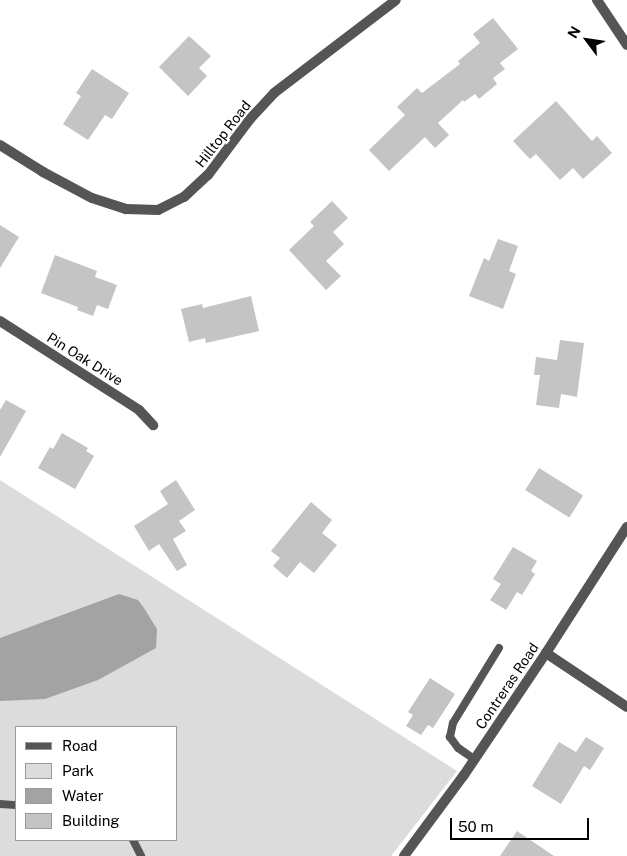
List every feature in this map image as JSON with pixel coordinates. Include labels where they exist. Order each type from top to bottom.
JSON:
[{"type":"street","name":"Hilltop Road","points":[[0,145],[43,172],[92,198],[126,209],[158,210],[184,197],[208,175],[250,119],[274,93],[396,0]]},
{"type":"street","points":[[597,0],[627,45]]},
{"type":"street","name":"Pin Oak Drive","points":[[0,322],[140,410],[153,425]]},
{"type":"street","name":"Contreras Road","points":[[404,856],[474,759],[546,653],[627,527]]},
{"type":"street","points":[[546,653],[627,707]]},
{"type":"lane","points":[[474,759],[458,748],[450,737],[453,723],[499,648]]},
{"type":"lane","points":[[0,804],[15,805]]},
{"type":"lane","points":[[134,841],[141,856]]},
{"type":"green space","points":[[0,480],[457,771],[391,856],[0,856]]},
{"type":"water","points":[[119,594],[138,600],[144,608],[157,629],[156,648],[98,680],[45,699],[0,701],[0,638]]},
{"type":"building","points":[[493,18],[518,49],[500,63],[505,69],[493,78],[497,84],[479,99],[475,94],[464,102],[463,100],[438,123],[449,135],[435,148],[425,137],[389,171],[369,150],[405,115],[397,107],[417,88],[422,93],[460,64],[458,61],[480,43],[473,34]]},
{"type":"building","points":[[189,36],[211,56],[199,68],[207,76],[188,96],[159,67]]},
{"type":"building","points":[[92,69],[129,93],[112,119],[105,115],[88,140],[63,124],[81,96],[76,93]]},
{"type":"building","points":[[556,101],[592,141],[597,136],[612,153],[583,179],[573,168],[560,180],[536,154],[530,159],[513,141]]},
{"type":"building","points":[[332,201],[348,218],[333,232],[344,244],[326,261],[341,276],[326,290],[289,250],[314,226],[310,222]]},
{"type":"building","points":[[0,225],[19,237],[0,268]]},
{"type":"building","points":[[498,239],[518,246],[509,271],[516,274],[503,309],[469,296],[484,258],[489,261]]},
{"type":"building","points":[[55,255],[97,271],[95,277],[117,285],[108,309],[97,305],[93,316],[77,310],[78,307],[41,293]]},
{"type":"building","points":[[251,296],[259,331],[206,343],[205,338],[189,342],[181,309],[202,304],[203,308]]},
{"type":"building","points":[[560,340],[584,343],[577,397],[561,394],[559,408],[536,405],[540,375],[534,375],[536,357],[557,360]]},
{"type":"building","points":[[6,400],[26,411],[0,457],[0,410]]},
{"type":"building","points":[[62,433],[88,448],[86,451],[94,456],[75,489],[38,468],[50,447],[53,449]]},
{"type":"building","points":[[539,468],[583,496],[569,518],[525,490]]},
{"type":"building","points":[[176,480],[195,510],[179,521],[186,531],[173,539],[187,565],[177,571],[159,544],[149,551],[134,526],[168,504],[160,491]]},
{"type":"building","points":[[311,502],[332,520],[322,533],[337,545],[314,573],[300,562],[287,578],[273,566],[280,558],[271,551]]},
{"type":"building","points":[[513,547],[537,561],[531,571],[535,574],[522,595],[517,592],[506,610],[490,600],[501,584],[493,579]]},
{"type":"building","points":[[430,678],[455,694],[433,728],[428,725],[421,735],[406,726],[413,715],[408,712]]},
{"type":"building","points":[[586,737],[604,748],[590,770],[584,766],[561,804],[532,786],[559,742],[576,752]]},
{"type":"building","points":[[517,831],[554,856],[500,856]]}]
